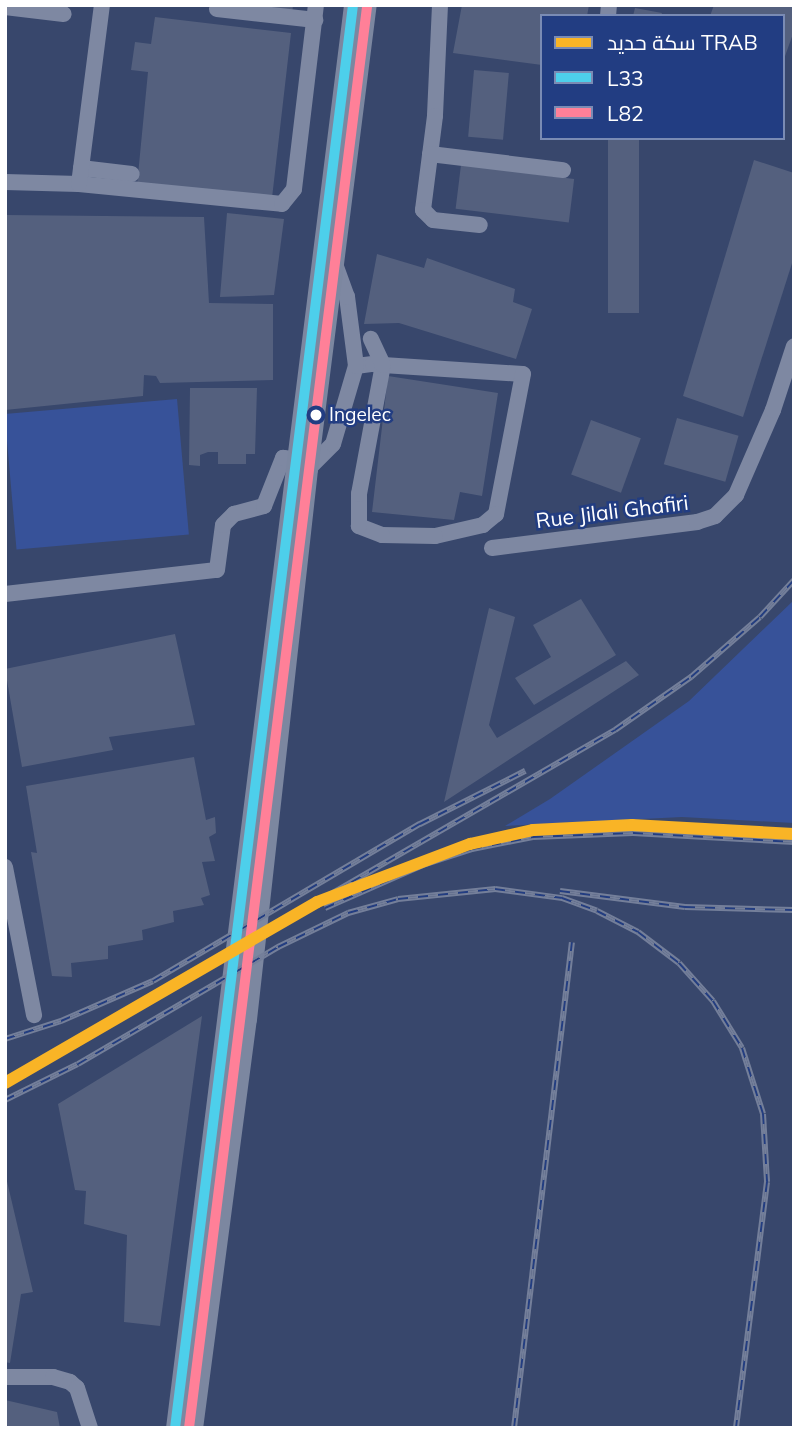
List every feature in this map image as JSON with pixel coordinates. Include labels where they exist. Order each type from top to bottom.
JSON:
[{"type":"main road","points":[[193,1428],[250,993],[301,464],[353,5]]},
{"type":"main road","points":[[175,1428],[301,464],[334,261],[367,5]]},
{"type":"street","points":[[80,176],[102,5]]},
{"type":"street","points":[[440,5],[426,217],[480,225]]},
{"type":"street","points":[[5,7],[64,13]]},
{"type":"street","points":[[80,176],[272,206],[287,202],[294,189],[316,13],[217,9]]},
{"type":"street","points":[[430,154],[563,170]]},
{"type":"street","points":[[5,182],[132,174]]},
{"type":"street","points":[[5,594],[217,569],[223,525],[234,514],[264,506],[283,458],[301,464],[333,444],[356,366],[347,297],[334,261]]},
{"type":"street","points":[[356,366],[383,365],[523,374],[496,514],[483,525],[435,536],[382,535],[359,526],[359,494],[383,365],[371,339]]},
{"type":"street","name":"Rue Jilali Ghafiri","points":[[492,548],[697,522],[715,516],[736,495],[773,410],[794,346]]},
{"type":"street","points":[[5,867],[34,1015]]},
{"type":"street","points":[[5,1377],[53,1377],[70,1382],[77,1388],[90,1428]]},
{"type":"shaded area","points":[[177,399],[189,534],[17,550],[5,414]]},
{"type":"shaded area","points":[[794,600],[794,823],[682,817],[505,826],[550,799],[689,701]]},
{"type":"building","points":[[236,5],[293,5],[292,15]]},
{"type":"building","points":[[462,5],[589,5],[587,14],[540,14],[540,65],[453,53]]},
{"type":"building","points":[[714,5],[794,5],[794,31],[785,56],[785,14],[711,14]]},
{"type":"building","points":[[635,8],[662,13],[662,14],[634,14]]},
{"type":"building","points":[[155,17],[291,33],[272,198],[137,185],[148,72],[131,70],[135,42],[151,44]]},
{"type":"building","points":[[474,70],[509,73],[503,140],[468,137]]},
{"type":"building","points":[[608,140],[639,140],[639,313],[608,313]]},
{"type":"building","points":[[754,160],[794,173],[794,257],[743,417],[683,396]]},
{"type":"building","points":[[461,165],[574,179],[569,223],[456,209]]},
{"type":"building","points":[[227,213],[284,219],[274,295],[220,297]]},
{"type":"building","points":[[5,215],[204,217],[209,303],[273,304],[273,380],[160,383],[156,376],[144,375],[143,396],[5,410]]},
{"type":"building","points":[[377,254],[424,268],[427,258],[515,289],[513,302],[532,309],[516,359],[399,323],[364,324]]},
{"type":"building","points":[[388,376],[498,393],[482,496],[460,492],[454,520],[372,512]]},
{"type":"building","points":[[190,388],[257,388],[255,454],[246,454],[246,464],[218,464],[218,452],[208,452],[200,455],[200,466],[189,465]]},
{"type":"building","points":[[677,418],[739,436],[725,482],[664,464]]},
{"type":"building","points":[[591,420],[641,438],[621,493],[571,475]]},
{"type":"building","points":[[581,599],[616,655],[534,705],[515,678],[551,657],[533,625]]},
{"type":"building","points":[[489,608],[515,617],[489,725],[497,738],[626,661],[639,675],[444,802]]},
{"type":"building","points":[[175,634],[195,725],[109,737],[113,750],[22,767],[5,669]]},
{"type":"building","points":[[194,757],[206,820],[215,817],[216,833],[209,837],[215,861],[202,862],[210,895],[201,898],[204,905],[173,911],[174,922],[142,930],[143,940],[108,946],[108,959],[71,963],[72,977],[52,976],[31,852],[37,853],[26,786]]},
{"type":"building","points":[[202,1016],[160,1326],[124,1322],[127,1235],[84,1224],[86,1191],[75,1190],[58,1104]]},
{"type":"building","points":[[6,1177],[33,1292],[21,1294],[10,1363],[5,1362]]},
{"type":"building","points":[[5,1400],[57,1412],[60,1428],[5,1428]]},
{"type":"railway","points":[[317,902],[615,730],[691,677],[760,617],[794,580]]},
{"type":"railway","points":[[5,1039],[61,1021],[153,981],[420,824],[525,771]]},
{"type":"railway","points":[[325,908],[423,865],[472,849],[533,837],[633,833],[794,842]]},
{"type":"railway","points":[[5,1100],[78,1064],[278,947],[348,913],[398,899],[495,889],[562,898],[597,911],[638,932],[679,963],[713,1001],[742,1048],[763,1114],[767,1182],[736,1428]]},
{"type":"railway","points":[[560,891],[685,907],[794,910]]},
{"type":"railway","points":[[514,1428],[572,942]]},
{"type":"rail line","name":"TRAB","points":[[5,1083],[317,902],[470,844],[533,830],[632,825],[794,834]]},
{"type":"transit line","name":"L33","points":[[175,1428],[353,5]]},
{"type":"transit line","name":"L82","points":[[189,1428],[367,7]]},
{"type":"place","name":"Ingelec","points":[[316,415]]}]
